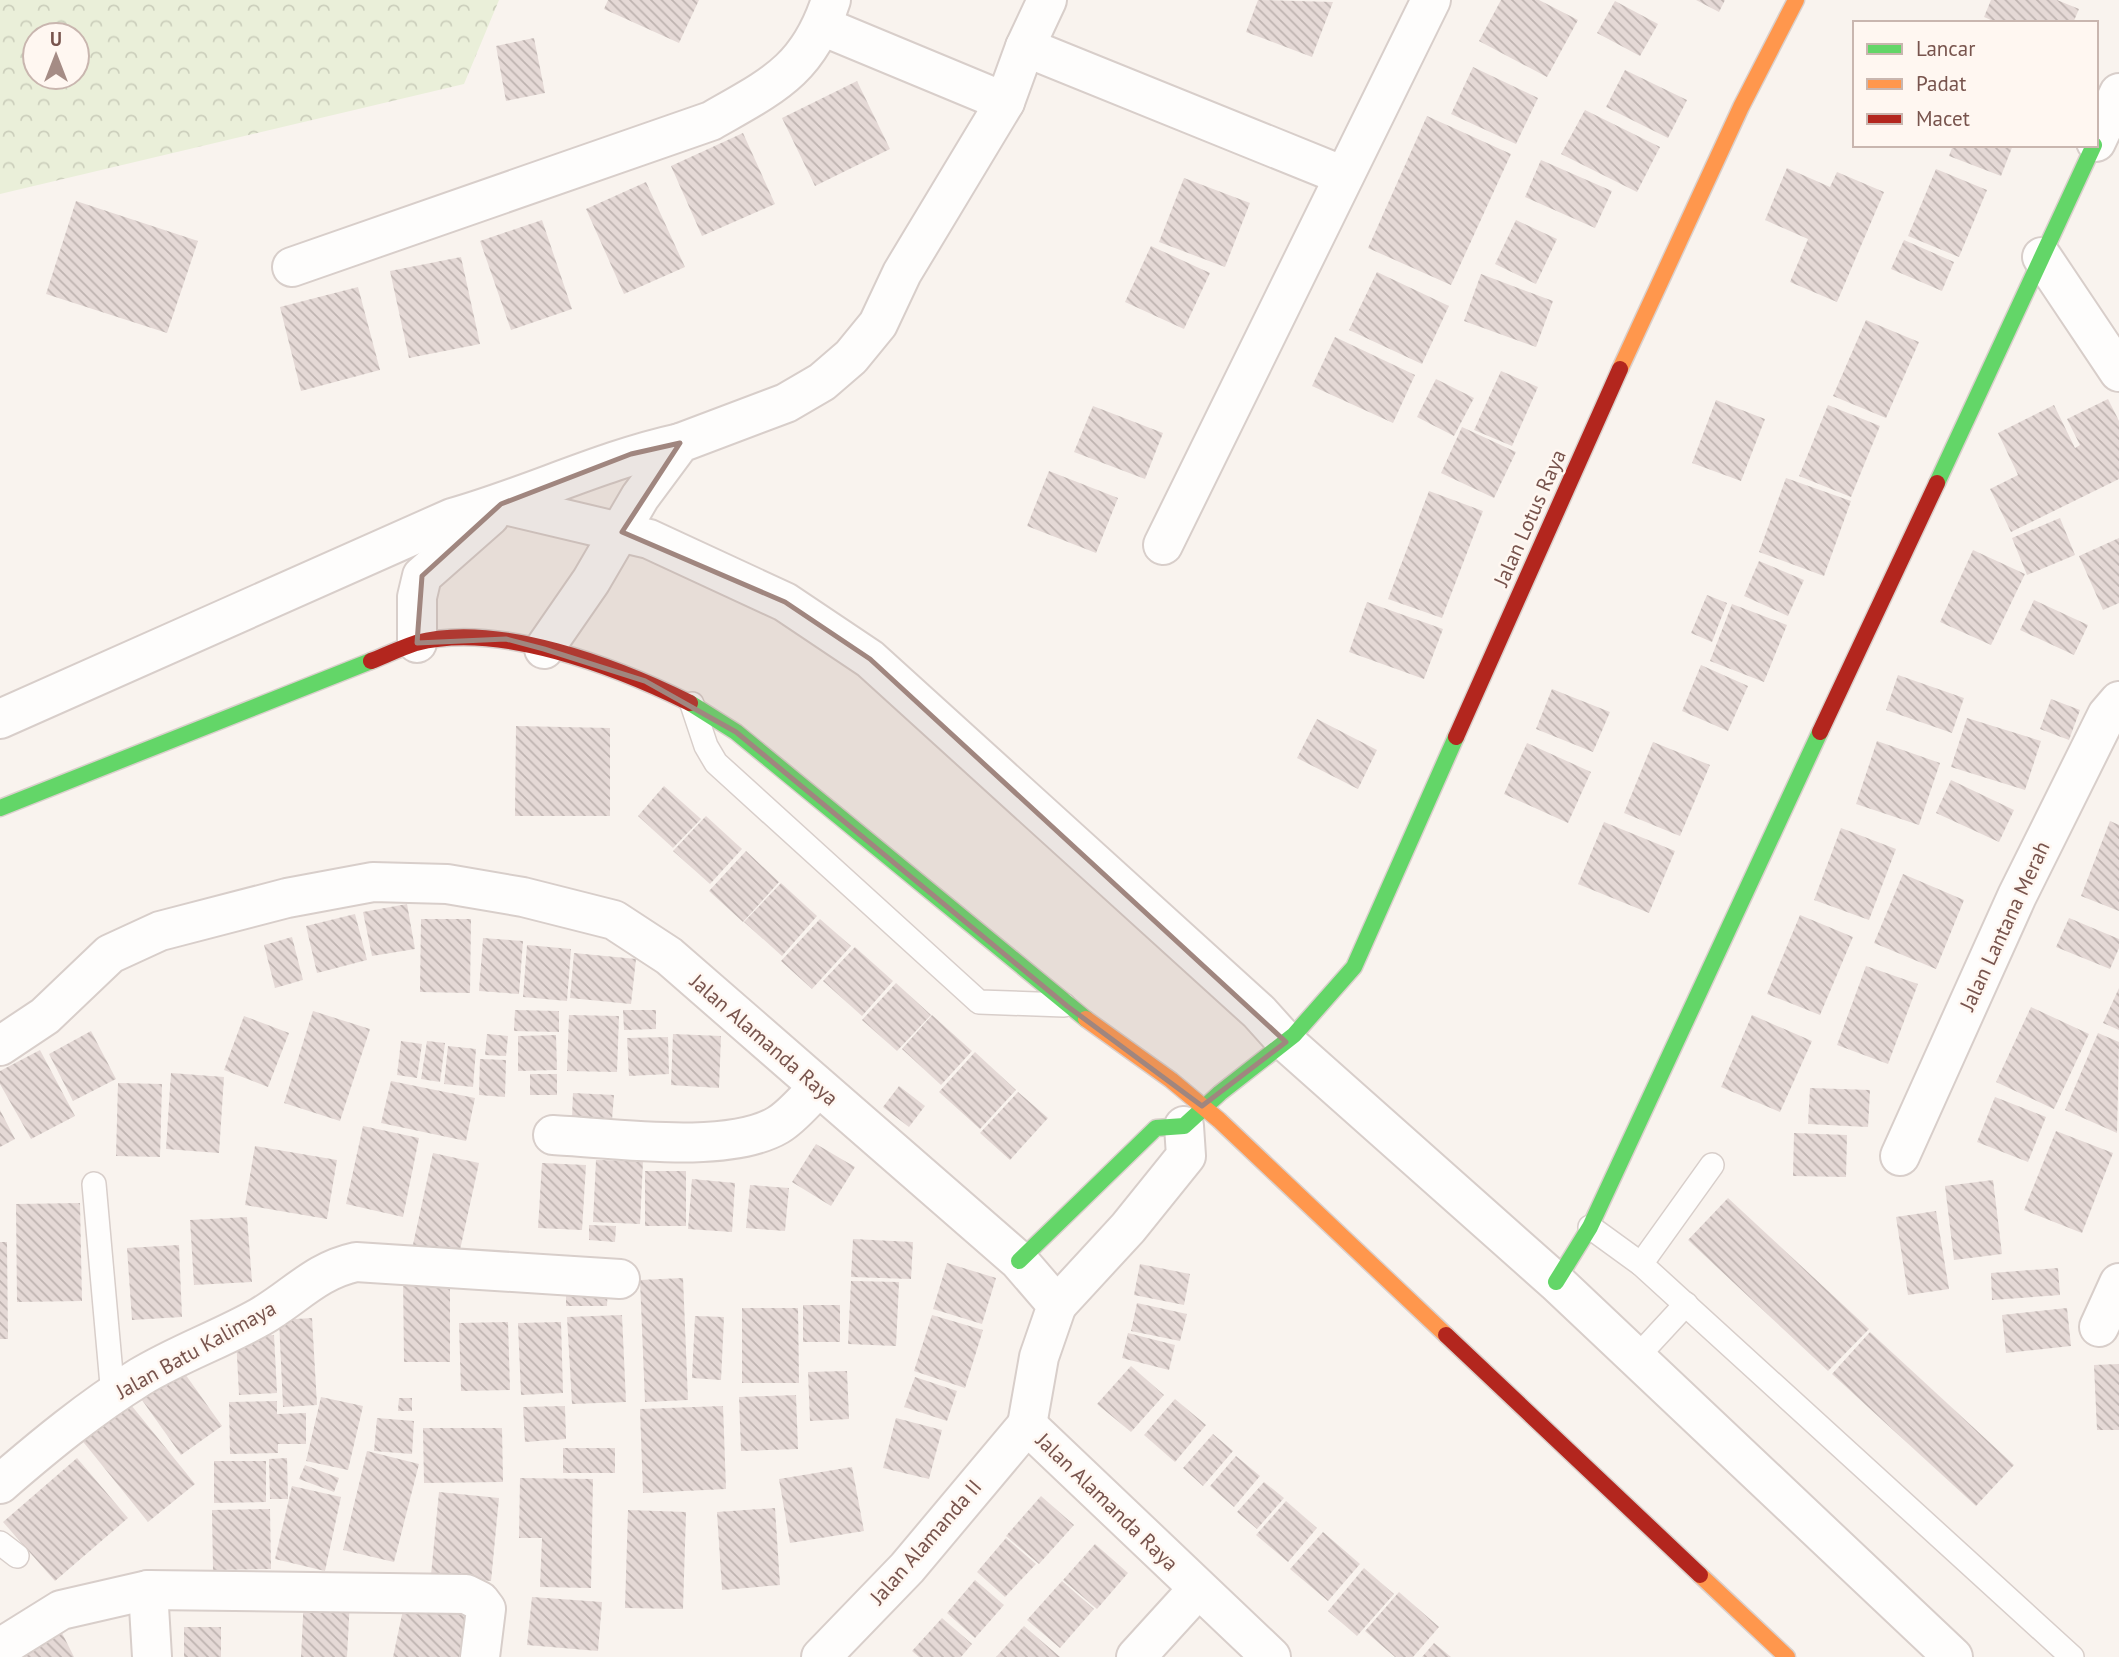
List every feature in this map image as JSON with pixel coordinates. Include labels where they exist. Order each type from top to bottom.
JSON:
[{"type":"street","points":[[0,719],[452,518],[501,504],[631,454],[681,443],[786,403],[822,382],[851,357],[878,324],[902,273],[1006,103],[1025,47],[1047,0]]},
{"type":"street","points":[[1163,545],[1431,0]]},
{"type":"street","name":"Jalan Lotus Raya","points":[[1193,1116],[1286,1042],[1338,988],[1354,967],[1605,402],[1741,107],[1797,0]]},
{"type":"street","points":[[292,267],[711,121],[761,92],[798,65],[827,13],[1006,103]]},
{"type":"street","points":[[1025,47],[1344,176]]},
{"type":"street","points":[[2098,137],[2119,93]]},
{"type":"street","points":[[1556,1282],[1590,1227],[2093,147]]},
{"type":"street","points":[[2042,257],[2119,372]]},
{"type":"street","points":[[544,649],[622,532],[640,497],[681,443]]},
{"type":"street","points":[[501,504],[622,532],[679,552],[785,602],[870,659],[1259,1012],[1286,1042],[1556,1282],[1953,1657]]},
{"type":"street","points":[[416,643],[416,597],[422,576],[501,504]]},
{"type":"street","points":[[0,808],[416,643],[464,638],[506,639],[645,681],[692,704],[736,732],[1067,1006],[1171,1080],[1193,1116],[1787,1657]]},
{"type":"street","name":"Jalan Lantana Merah","points":[[1900,1156],[2017,896],[2107,715],[2119,701]]},
{"type":"street","name":"Jalan Alamanda Raya","points":[[0,1046],[45,1016],[110,954],[160,931],[287,898],[373,882],[447,884],[523,897],[614,920],[668,956],[1019,1261],[1057,1305],[1039,1357],[1027,1425],[1197,1590],[1271,1657]]},
{"type":"street","points":[[553,1135],[691,1142],[747,1138],[779,1124],[818,1087]]},
{"type":"street","points":[[1019,1261],[1156,1128],[1193,1116]]},
{"type":"street","points":[[1057,1305],[1128,1228],[1186,1156],[1193,1116]]},
{"type":"street","name":"Jalan Batu Kalimaya","points":[[0,1485],[49,1442],[141,1376],[261,1316],[322,1273],[340,1266],[356,1262],[620,1279]]},
{"type":"street","points":[[2099,1327],[2119,1283]]},
{"type":"street","name":"Jalan Alamanda II","points":[[821,1657],[907,1568],[1027,1425]]},
{"type":"street","points":[[148,1590],[152,1657]]},
{"type":"street","points":[[0,1648],[61,1610],[148,1590],[466,1594],[480,1601],[486,1609],[480,1657]]},
{"type":"street","points":[[1136,1657],[1197,1590]]},
{"type":"lane","points":[[692,704],[706,746],[716,763],[979,1002],[1067,1006]]},
{"type":"lane","points":[[1642,1264],[1712,1165]]},
{"type":"lane","points":[[94,1184],[113,1396]]},
{"type":"lane","points":[[1590,1227],[1642,1264],[2072,1657]]},
{"type":"lane","points":[[1636,1357],[1686,1304]]},
{"type":"highlighted area","points":[[680,443],[622,532],[785,602],[870,659],[1286,1042],[1202,1106],[1067,1006],[736,732],[645,681],[544,649],[506,639],[417,643],[422,576],[501,504],[631,454]]},
{"type":"green space","points":[[0,0],[499,0],[464,84],[0,194]]},
{"type":"building","points":[[608,0],[699,0],[679,43],[604,9]]},
{"type":"building","points":[[1258,0],[1333,2],[1312,57],[1246,32]]},
{"type":"building","points":[[1501,0],[1539,0],[1578,20],[1547,77],[1479,41]]},
{"type":"building","points":[[1696,0],[1725,0],[1719,12]]},
{"type":"building","points":[[1991,0],[2057,0],[2079,9],[2074,21],[1993,21],[1984,17]]},
{"type":"building","points":[[1615,1],[1658,24],[1640,56],[1597,33]]},
{"type":"building","points":[[534,38],[545,93],[506,101],[496,46]]},
{"type":"building","points":[[1473,67],[1538,98],[1516,144],[1451,114]]},
{"type":"building","points":[[1625,70],[1687,100],[1668,138],[1606,107]]},
{"type":"building","points":[[857,81],[890,149],[815,186],[782,118]]},
{"type":"building","points":[[1585,110],[1660,147],[1637,192],[1561,154]]},
{"type":"building","points":[[1427,116],[1511,154],[1451,285],[1368,248]]},
{"type":"building","points":[[743,133],[775,204],[702,236],[671,166]]},
{"type":"building","points":[[1952,147],[2012,147],[2001,176],[1949,156]]},
{"type":"building","points":[[1541,160],[1612,191],[1595,228],[1525,197]]},
{"type":"building","points":[[1787,168],[1830,187],[1837,172],[1884,192],[1837,302],[1790,282],[1808,239],[1765,220]]},
{"type":"building","points":[[1936,169],[1987,190],[1959,257],[1908,236]]},
{"type":"building","points":[[1184,178],[1250,203],[1225,267],[1159,242]]},
{"type":"building","points":[[646,182],[685,267],[624,294],[586,209]]},
{"type":"building","points":[[76,201],[198,241],[167,333],[46,294]]},
{"type":"building","points":[[542,220],[572,309],[511,330],[480,241]]},
{"type":"building","points":[[1516,220],[1557,239],[1536,284],[1495,264]]},
{"type":"building","points":[[1904,240],[1954,262],[1942,291],[1891,269]]},
{"type":"building","points":[[1151,246],[1210,273],[1184,329],[1125,302]]},
{"type":"building","points":[[461,257],[480,344],[409,358],[390,271]]},
{"type":"building","points":[[1377,272],[1449,306],[1422,364],[1349,330]]},
{"type":"building","points":[[1481,274],[1553,301],[1536,347],[1464,321]]},
{"type":"building","points":[[358,287],[380,370],[301,391],[280,307]]},
{"type":"building","points":[[1866,320],[1919,342],[1886,418],[1833,396]]},
{"type":"building","points":[[1335,337],[1415,375],[1393,423],[1312,386]]},
{"type":"building","points":[[1501,371],[1538,387],[1512,446],[1474,430]]},
{"type":"building","points":[[1436,379],[1474,398],[1454,436],[1417,417]]},
{"type":"building","points":[[2108,399],[2119,421],[2119,479],[2011,532],[1990,489],[2018,475],[1998,433],[2054,405],[2075,448],[2080,445],[2067,419]]},
{"type":"building","points":[[1716,400],[1765,419],[1741,481],[1692,463]]},
{"type":"building","points":[[1828,405],[1880,426],[1851,497],[1799,476]]},
{"type":"building","points":[[1093,406],[1163,433],[1145,479],[1074,452]]},
{"type":"building","points":[[1462,427],[1516,452],[1494,498],[1441,473]]},
{"type":"building","points":[[1049,471],[1118,498],[1096,553],[1027,526]]},
{"type":"building","points":[[1786,478],[1851,501],[1824,576],[1759,552]]},
{"type":"building","points":[[1429,491],[1483,511],[1442,618],[1388,599]]},
{"type":"building","points":[[2060,518],[2075,555],[2027,575],[2012,538]]},
{"type":"building","points":[[2119,538],[2119,603],[2103,610],[2079,556]]},
{"type":"building","points":[[1973,550],[2025,574],[1991,645],[1940,622]]},
{"type":"building","points":[[1759,561],[1804,580],[1788,616],[1744,596]]},
{"type":"building","points":[[1707,595],[1727,603],[1712,642],[1691,633]]},
{"type":"building","points":[[2034,600],[2088,625],[2074,655],[2020,630]]},
{"type":"building","points":[[1367,602],[1443,629],[1424,679],[1349,652]]},
{"type":"building","points":[[1732,604],[1787,625],[1764,682],[1710,661]]},
{"type":"building","points":[[1701,665],[1748,686],[1728,731],[1682,711]]},
{"type":"building","points":[[1898,675],[1964,698],[1952,733],[1886,710]]},
{"type":"building","points":[[1552,689],[1610,712],[1593,752],[1536,729]]},
{"type":"building","points":[[2051,699],[2080,710],[2069,740],[2040,729]]},
{"type":"building","points":[[1967,718],[2041,741],[2025,790],[1951,767]]},
{"type":"building","points":[[1317,719],[1377,750],[1358,789],[1297,758]]},
{"type":"building","points":[[516,726],[610,728],[610,816],[515,816]]},
{"type":"building","points":[[1877,741],[1940,763],[1919,825],[1856,804]]},
{"type":"building","points":[[1653,742],[1710,765],[1680,836],[1624,813]]},
{"type":"building","points":[[1527,743],[1591,772],[1568,823],[1504,794]]},
{"type":"building","points":[[1951,780],[2014,810],[1999,842],[1936,813]]},
{"type":"building","points":[[664,786],[701,819],[673,848],[638,816]]},
{"type":"building","points":[[706,816],[742,849],[710,884],[673,851]]},
{"type":"building","points":[[2110,821],[2119,825],[2119,911],[2081,896]]},
{"type":"building","points":[[1604,822],[1675,851],[1649,913],[1578,884]]},
{"type":"building","points":[[1841,828],[1896,849],[1869,920],[1814,900]]},
{"type":"building","points":[[746,851],[779,882],[743,922],[709,891]]},
{"type":"building","points":[[1903,874],[1964,900],[1936,969],[1874,943]]},
{"type":"building","points":[[781,883],[817,916],[782,956],[744,922]]},
{"type":"building","points":[[407,904],[415,949],[372,956],[363,912]]},
{"type":"building","points":[[355,914],[367,960],[317,973],[306,926]]},
{"type":"building","points":[[1800,915],[1853,937],[1820,1015],[1767,994]]},
{"type":"building","points":[[2069,918],[2119,939],[2119,948],[2110,969],[2056,947]]},
{"type":"building","points":[[421,919],[471,919],[470,993],[420,992]]},
{"type":"building","points":[[820,919],[851,946],[812,989],[781,961]]},
{"type":"building","points":[[292,937],[303,980],[275,988],[264,945]]},
{"type":"building","points":[[483,938],[523,941],[519,994],[479,991]]},
{"type":"building","points":[[527,945],[571,949],[567,1001],[523,997]]},
{"type":"building","points":[[855,947],[893,981],[862,1016],[823,981]]},
{"type":"building","points":[[574,953],[636,959],[631,1004],[570,998]]},
{"type":"building","points":[[1866,966],[1918,984],[1888,1064],[1837,1045]]},
{"type":"building","points":[[896,983],[931,1015],[897,1051],[862,1020]]},
{"type":"building","points":[[2119,988],[2119,1030],[2103,1023]]},
{"type":"building","points":[[2031,1007],[2089,1034],[2054,1109],[1996,1082]]},
{"type":"building","points":[[515,1010],[559,1011],[559,1032],[514,1031]]},
{"type":"building","points":[[623,1010],[656,1010],[656,1029],[624,1030]]},
{"type":"building","points":[[313,1011],[370,1029],[340,1121],[284,1103]]},
{"type":"building","points":[[569,1015],[619,1016],[617,1072],[567,1071]]},
{"type":"building","points":[[932,1015],[972,1051],[941,1085],[902,1049]]},
{"type":"building","points":[[1752,1015],[1812,1041],[1780,1112],[1721,1087]]},
{"type":"building","points":[[244,1016],[289,1033],[268,1087],[224,1070]]},
{"type":"building","points":[[91,1031],[116,1079],[73,1101],[49,1054]]},
{"type":"building","points":[[2098,1033],[2119,1042],[2117,1133],[2065,1110]]},
{"type":"building","points":[[487,1034],[508,1036],[506,1056],[485,1055]]},
{"type":"building","points":[[673,1034],[721,1036],[719,1088],[671,1085]]},
{"type":"building","points":[[556,1035],[557,1070],[518,1071],[518,1036]]},
{"type":"building","points":[[668,1037],[669,1074],[629,1076],[627,1038]]},
{"type":"building","points":[[401,1041],[422,1044],[417,1078],[397,1075]]},
{"type":"building","points":[[427,1041],[445,1043],[440,1082],[421,1079]]},
{"type":"building","points":[[448,1046],[476,1049],[473,1087],[444,1084]]},
{"type":"building","points":[[40,1050],[75,1116],[31,1139],[0,1084],[0,1071]]},
{"type":"building","points":[[975,1052],[1016,1090],[980,1129],[939,1092]]},
{"type":"building","points":[[480,1059],[506,1060],[505,1097],[479,1095]]},
{"type":"building","points":[[171,1073],[224,1077],[219,1153],[166,1149]]},
{"type":"building","points":[[530,1074],[557,1074],[557,1095],[530,1095]]},
{"type":"building","points":[[391,1081],[475,1098],[466,1141],[381,1123]]},
{"type":"building","points":[[118,1083],[162,1084],[160,1157],[116,1156]]},
{"type":"building","points":[[899,1086],[925,1106],[909,1127],[883,1107]]},
{"type":"building","points":[[1810,1088],[1870,1090],[1868,1127],[1808,1124]]},
{"type":"building","points":[[1018,1092],[1048,1118],[1010,1160],[980,1133]]},
{"type":"building","points":[[573,1093],[614,1095],[612,1120],[572,1118]]},
{"type":"building","points":[[1995,1097],[2046,1117],[2028,1162],[1977,1142]]},
{"type":"building","points":[[0,1110],[15,1139],[0,1147]]},
{"type":"building","points":[[363,1126],[419,1138],[403,1217],[346,1204]]},
{"type":"building","points":[[2056,1131],[2113,1153],[2082,1233],[2024,1210]]},
{"type":"building","points":[[1794,1133],[1847,1135],[1846,1177],[1793,1176]]},
{"type":"building","points":[[816,1144],[855,1167],[831,1206],[792,1182]]},
{"type":"building","points":[[255,1146],[337,1160],[327,1219],[245,1205]]},
{"type":"building","points":[[433,1153],[479,1163],[458,1259],[412,1249]]},
{"type":"building","points":[[596,1160],[643,1161],[640,1224],[593,1222]]},
{"type":"building","points":[[542,1163],[586,1165],[582,1230],[538,1228]]},
{"type":"building","points":[[645,1171],[686,1171],[686,1226],[645,1226]]},
{"type":"building","points":[[692,1179],[735,1183],[732,1232],[688,1229]]},
{"type":"building","points":[[1993,1180],[2002,1254],[1954,1260],[1945,1186]]},
{"type":"building","points":[[750,1185],[789,1188],[785,1231],[746,1228]]},
{"type":"building","points":[[1728,1198],[1869,1329],[1828,1371],[1688,1240]]},
{"type":"building","points":[[80,1203],[82,1301],[17,1302],[16,1204]]},
{"type":"building","points":[[1936,1211],[1949,1289],[1908,1295],[1896,1217]]},
{"type":"building","points":[[247,1217],[252,1282],[194,1285],[190,1220]]},
{"type":"building","points":[[589,1225],[616,1226],[615,1242],[589,1240]]},
{"type":"building","points":[[853,1239],[913,1242],[911,1279],[851,1277]]},
{"type":"building","points":[[0,1242],[7,1242],[8,1339],[0,1339]]},
{"type":"building","points":[[179,1245],[182,1317],[132,1320],[127,1248]]},
{"type":"building","points":[[947,1263],[996,1278],[982,1324],[933,1309]]},
{"type":"building","points":[[1140,1264],[1190,1274],[1184,1305],[1134,1295]]},
{"type":"building","points":[[2058,1268],[2060,1295],[1992,1300],[1991,1273]]},
{"type":"building","points":[[403,1275],[450,1275],[450,1362],[404,1362]]},
{"type":"building","points":[[683,1278],[688,1400],[645,1402],[640,1280]]},
{"type":"building","points":[[851,1281],[899,1282],[896,1346],[848,1344]]},
{"type":"building","points":[[566,1283],[608,1284],[607,1306],[566,1306]]},
{"type":"building","points":[[1137,1303],[1187,1314],[1180,1341],[1131,1331]]},
{"type":"building","points":[[803,1305],[840,1305],[840,1342],[803,1342]]},
{"type":"building","points":[[742,1308],[798,1308],[799,1383],[742,1383]]},
{"type":"building","points":[[2067,1308],[2071,1346],[2006,1353],[2002,1315]]},
{"type":"building","points":[[622,1315],[626,1402],[572,1404],[567,1317]]},
{"type":"building","points":[[932,1315],[983,1330],[965,1388],[914,1371]]},
{"type":"building","points":[[695,1316],[724,1317],[721,1380],[692,1378]]},
{"type":"building","points":[[312,1318],[317,1405],[283,1407],[279,1320]]},
{"type":"building","points":[[508,1322],[510,1390],[461,1391],[459,1323]]},
{"type":"building","points":[[561,1322],[563,1393],[521,1395],[518,1323]]},
{"type":"building","points":[[1870,1332],[2014,1465],[1976,1506],[1832,1374]]},
{"type":"building","points":[[1128,1333],[1175,1345],[1169,1370],[1122,1358]]},
{"type":"building","points":[[274,1335],[277,1393],[239,1395],[236,1337]]},
{"type":"building","points":[[178,1364],[222,1426],[181,1455],[137,1393]]},
{"type":"building","points":[[2119,1364],[2119,1430],[2097,1430],[2094,1365]]},
{"type":"building","points":[[1131,1366],[1164,1395],[1131,1432],[1097,1404]]},
{"type":"building","points":[[847,1371],[849,1419],[810,1421],[808,1372]]},
{"type":"building","points":[[915,1377],[957,1391],[947,1421],[904,1407]]},
{"type":"building","points":[[123,1395],[195,1484],[148,1522],[76,1433]]},
{"type":"building","points":[[796,1395],[798,1449],[741,1451],[739,1397]]},
{"type":"building","points":[[321,1397],[363,1406],[348,1470],[306,1461]]},
{"type":"building","points":[[399,1398],[412,1398],[412,1411],[398,1411]]},
{"type":"building","points":[[1175,1399],[1206,1425],[1175,1462],[1144,1435]]},
{"type":"building","points":[[277,1401],[277,1414],[306,1413],[306,1444],[278,1444],[278,1453],[230,1454],[229,1402]]},
{"type":"building","points":[[565,1406],[566,1439],[525,1442],[523,1407]]},
{"type":"building","points":[[723,1406],[726,1489],[643,1493],[640,1409]]},
{"type":"building","points":[[377,1418],[414,1421],[412,1454],[374,1451]]},
{"type":"building","points":[[896,1418],[942,1430],[929,1479],[883,1468]]},
{"type":"building","points":[[423,1428],[502,1428],[503,1482],[424,1483]]},
{"type":"building","points":[[1213,1434],[1233,1451],[1203,1486],[1183,1468]]},
{"type":"building","points":[[563,1448],[615,1448],[615,1473],[563,1473]]},
{"type":"building","points":[[367,1451],[419,1464],[394,1562],[343,1550]]},
{"type":"building","points":[[1236,1456],[1260,1476],[1234,1507],[1210,1486]]},
{"type":"building","points":[[77,1458],[128,1518],[55,1581],[3,1522]]},
{"type":"building","points":[[287,1458],[288,1499],[270,1499],[269,1459]]},
{"type":"building","points":[[214,1461],[266,1461],[266,1502],[214,1503]]},
{"type":"building","points":[[305,1465],[339,1478],[334,1492],[299,1479]]},
{"type":"building","points":[[852,1467],[864,1531],[790,1543],[779,1479]]},
{"type":"building","points":[[520,1478],[593,1479],[591,1588],[540,1587],[542,1538],[519,1538]]},
{"type":"building","points":[[1264,1482],[1284,1498],[1257,1529],[1237,1512]]},
{"type":"building","points":[[292,1486],[341,1497],[325,1571],[275,1559]]},
{"type":"building","points":[[439,1492],[499,1498],[491,1581],[431,1575]]},
{"type":"building","points":[[1041,1496],[1074,1525],[1039,1564],[1006,1536]]},
{"type":"building","points":[[1286,1501],[1317,1528],[1288,1562],[1256,1535]]},
{"type":"building","points":[[775,1508],[780,1585],[722,1590],[717,1512]]},
{"type":"building","points":[[270,1509],[271,1569],[213,1570],[212,1510]]},
{"type":"building","points":[[628,1510],[686,1512],[683,1609],[625,1608]]},
{"type":"building","points":[[1323,1532],[1360,1564],[1328,1601],[1290,1569]]},
{"type":"building","points":[[1006,1538],[1036,1564],[1005,1597],[977,1572]]},
{"type":"building","points":[[1095,1544],[1128,1573],[1097,1609],[1063,1580]]},
{"type":"building","points":[[1364,1568],[1394,1594],[1357,1636],[1328,1611]]},
{"type":"building","points":[[975,1580],[1004,1605],[975,1638],[947,1613]]},
{"type":"building","points":[[1062,1581],[1094,1609],[1060,1648],[1027,1620]]},
{"type":"building","points":[[1399,1592],[1439,1627],[1413,1657],[1395,1657],[1365,1631]]},
{"type":"building","points":[[406,1596],[483,1612],[474,1657],[393,1657]]},
{"type":"building","points":[[304,1597],[350,1599],[347,1657],[301,1657]]},
{"type":"building","points":[[532,1597],[602,1602],[598,1651],[527,1645]]},
{"type":"building","points":[[942,1618],[972,1644],[961,1657],[919,1657],[912,1651]]},
{"type":"building","points":[[1024,1626],[1060,1657],[996,1657]]},
{"type":"building","points":[[59,1627],[74,1657],[19,1657]]},
{"type":"building","points":[[184,1627],[221,1627],[221,1657],[184,1657]]},
{"type":"building","points":[[1434,1643],[1451,1657],[1422,1657]]},
{"type":"traffic: fast","points":[[1937,483],[2093,147]]},
{"type":"traffic: fast","points":[[0,808],[371,661]]},
{"type":"traffic: fast","points":[[690,703],[736,732],[1086,1019]]},
{"type":"traffic: fast","points":[[1556,1282],[1590,1227],[1820,732]]},
{"type":"traffic: fast","points":[[1019,1261],[1156,1128],[1184,1126],[1220,1093],[1294,1035],[1354,967],[1456,737]]},
{"type":"traffic: slow","points":[[1620,369],[1741,107],[1796,0]]},
{"type":"traffic: slow","points":[[1086,1019],[1171,1080],[1219,1120],[1446,1335]]},
{"type":"traffic: slow","points":[[1700,1575],[1787,1657]]},
{"type":"traffic: jam","points":[[1456,737],[1620,369]]},
{"type":"traffic: jam","points":[[1820,732],[1937,483]]},
{"type":"traffic: jam","points":[[371,661],[416,643],[448,638],[483,638],[556,651],[593,662],[690,703]]},
{"type":"traffic: jam","points":[[1446,1335],[1700,1575]]}]
